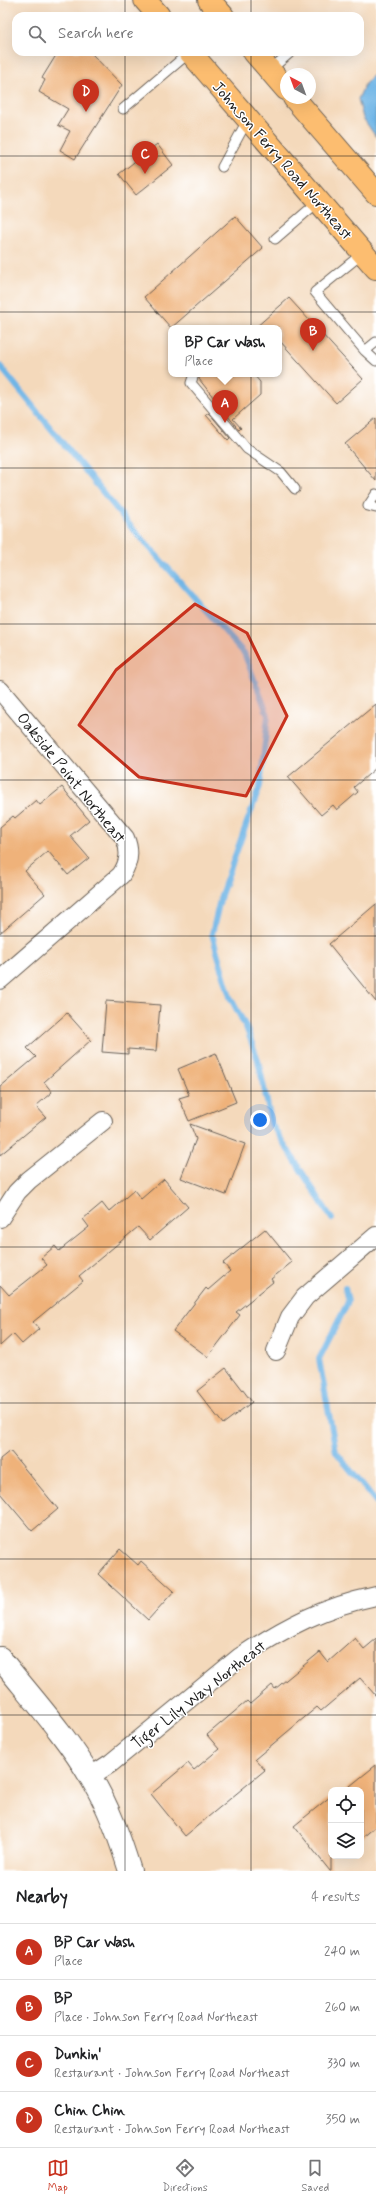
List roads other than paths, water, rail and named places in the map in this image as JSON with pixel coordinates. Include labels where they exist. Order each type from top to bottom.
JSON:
[{"type":"main road","points":[[145,0],[156,12]]},
{"type":"main road","points":[[209,0],[220,12]]},
{"type":"main road","name":"Johnson Ferry Road Northeast","points":[[193,56],[370,260]]},
{"type":"main road","points":[[258,56],[280,82]]},
{"type":"main road","points":[[299,104],[376,194]]},
{"type":"street","name":"Oakside Point Northeast","points":[[0,690],[125,838],[129,856],[127,866],[121,875],[0,980]]},
{"type":"street","points":[[0,1218],[17,1192],[28,1180],[103,1121]]},
{"type":"street","points":[[276,1351],[290,1317],[305,1298],[376,1236]]},
{"type":"street","name":"Tiger Lily Way Northeast","points":[[91,1776],[111,1763],[240,1657],[260,1643],[312,1615],[351,1601],[376,1596]]},
{"type":"street","points":[[0,1658],[53,1723],[91,1776],[119,1836],[130,1871]]},
{"type":"lane","points":[[123,109],[185,56]]},
{"type":"lane","points":[[270,70],[286,56]]},
{"type":"lane","points":[[222,168],[248,119]]},
{"type":"lane","points":[[275,239],[319,201]]},
{"type":"lane","points":[[370,260],[315,292],[365,351],[376,361]]},
{"type":"lane","points":[[365,351],[376,342]]},
{"type":"lane","points":[[193,377],[191,383],[197,392],[234,435],[247,449],[281,472],[295,489]]},
{"type":"lane","points":[[372,507],[376,494]]},
{"type":"water","points":[[376,72],[376,137],[363,118],[358,99],[365,84]]},
{"type":"waterway","points":[[0,366],[132,528],[244,653],[268,715],[260,786],[221,895],[212,934],[230,997],[246,1027],[258,1060],[272,1125],[332,1219]]},
{"type":"waterway","points":[[345,1288],[348,1302],[319,1359],[336,1452],[376,1502]]},
{"type":"place","name":"Chin Chin","points":[[86,112]]},
{"type":"place","name":"Dunkin'","points":[[145,174]]},
{"type":"place","name":"BP","points":[[313,351]]},
{"type":"place","name":"BP Car Wash","points":[[225,423]]}]
